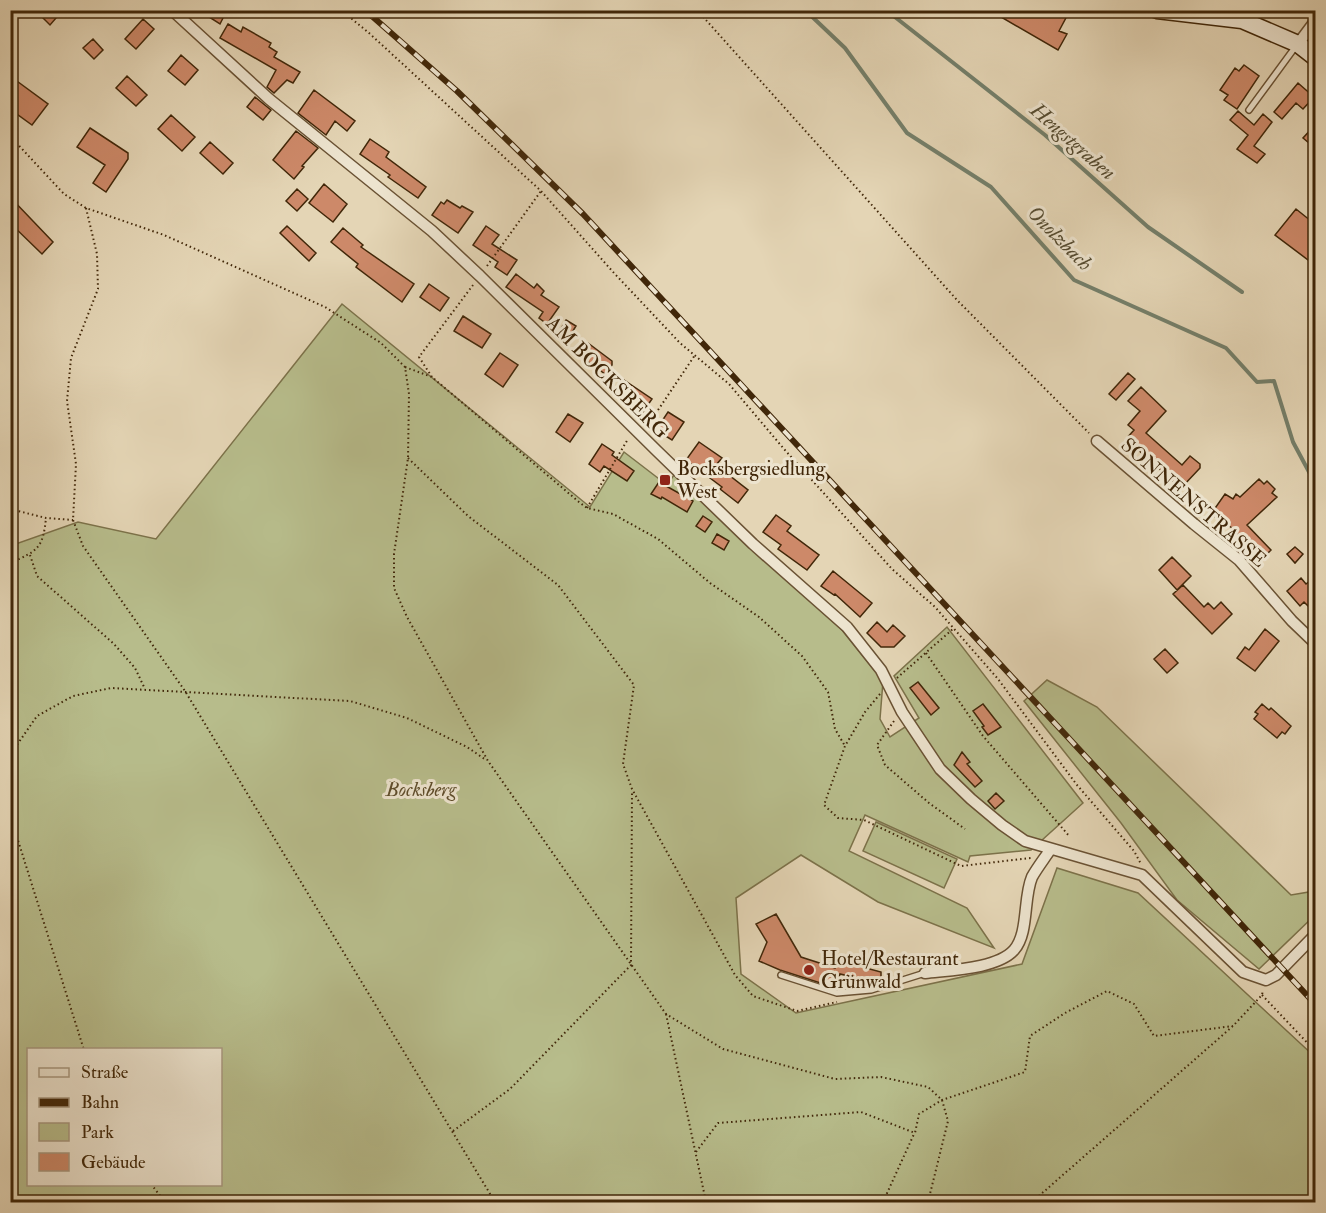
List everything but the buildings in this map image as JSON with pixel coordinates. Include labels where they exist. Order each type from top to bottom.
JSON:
[{"type":"main road","points":[[1157,10],[1242,20],[1298,44],[1316,58]]},
{"type":"street","name":"AM BOCKSBERG","points":[[172,10],[269,99],[432,231],[753,544],[847,627],[881,670],[902,712],[940,769],[970,799],[1025,841],[1142,875]]},
{"type":"street","points":[[1298,44],[1316,20]]},
{"type":"street","name":"SONNENSTRASSE","points":[[1097,441],[1239,560],[1292,621],[1316,644]]},
{"type":"street","points":[[925,973],[954,971],[984,964],[1005,957],[1015,949],[1021,936],[1032,879],[1050,850]]},
{"type":"street","points":[[1142,875],[1243,972],[1266,980],[1276,975],[1316,934]]},
{"type":"lane","points":[[1249,110],[1298,44]]},
{"type":"lane","points":[[782,975],[837,993],[870,990],[925,973]]},
{"type":"path","points":[[341,10],[541,190],[680,343],[729,384],[892,569],[935,607],[998,679],[1077,785],[1134,851],[1141,862],[1142,875]]},
{"type":"path","points":[[697,10],[957,300],[1097,441]]},
{"type":"path","points":[[10,136],[64,194],[86,208],[164,235],[325,307],[381,343],[405,367],[432,377]]},
{"type":"path","points":[[541,190],[419,357],[432,377],[587,508],[613,514],[658,539],[710,583],[759,617],[802,656],[828,692],[835,729],[845,746]]},
{"type":"path","points":[[86,208],[97,254],[98,289],[71,358],[67,401],[76,464],[73,520],[84,546],[185,691],[495,1203]]},
{"type":"path","points":[[587,508],[694,355]]},
{"type":"path","points":[[405,367],[410,394],[408,458],[394,554],[394,588],[407,617],[488,761],[666,1014],[723,1049],[835,1079],[881,1077],[928,1087],[942,1100],[948,1121],[928,1203]]},
{"type":"path","points":[[408,458],[468,516],[558,585],[634,685],[623,764],[632,789],[735,975],[753,996],[796,1011],[844,1000]]},
{"type":"path","points":[[10,509],[46,518],[73,520]]},
{"type":"path","points":[[10,563],[30,555],[44,541],[46,518]]},
{"type":"path","points":[[30,555],[37,576],[114,644],[135,668],[146,690]]},
{"type":"path","points":[[954,628],[890,684],[865,712],[845,746],[824,805],[838,818],[864,820],[961,866],[1033,858],[1050,850]]},
{"type":"path","points":[[926,652],[983,736],[1070,837]]},
{"type":"path","points":[[10,770],[12,752],[37,716],[73,696],[111,688],[350,701],[406,718],[467,747],[488,761]]},
{"type":"path","points":[[902,712],[878,745],[885,765],[929,803],[965,829]]},
{"type":"path","points":[[452,1131],[510,1089],[631,965],[632,789]]},
{"type":"path","points":[[10,815],[83,1048]]},
{"type":"path","points":[[883,1203],[915,1133],[919,1114],[942,1100],[1025,1072],[1030,1036],[1065,1013],[1107,991],[1134,1004],[1154,1036],[1233,1026]]},
{"type":"path","points":[[1032,1203],[1233,1026],[1262,995],[1316,1052]]},
{"type":"path","points":[[666,1014],[706,1203]]},
{"type":"path","points":[[696,1152],[718,1123],[861,1112],[915,1133]]},
{"type":"path","points":[[152,1186],[165,1203]]},
{"type":"green space","name":"Bocksberg","points":[[342,304],[590,507],[624,452],[667,485],[674,475],[842,630],[883,681],[880,719],[890,737],[919,718],[894,676],[947,627],[1083,803],[1031,850],[970,856],[968,862],[865,815],[849,851],[967,908],[994,948],[878,902],[801,855],[736,898],[741,974],[796,1013],[1022,964],[1057,868],[1138,893],[1315,1057],[1315,1202],[11,1202],[10,546],[78,522],[156,539]]},
{"type":"green space","points":[[1047,680],[1097,707],[1291,895],[1315,891],[1315,915],[1259,969],[1177,900],[1121,823],[1024,701]]},
{"type":"green space","points":[[876,822],[957,859],[944,888],[863,851]]},
{"type":"waterway","name":"Onolzbach","points":[[805,10],[845,48],[907,133],[991,187],[1074,280],[1226,348],[1257,382],[1274,381],[1293,442],[1316,485]]},
{"type":"waterway","name":"Hengstgraben","points":[[886,10],[1045,135],[1148,227],[1242,292]]},
{"type":"railway","points":[[365,10],[457,91],[583,214],[1316,1005]]},
{"type":"place","name":"Bocksbergsiedlung West","points":[[665,480]]},
{"type":"place","name":"Hotel/Restaurant Grünwald","points":[[809,970]]}]
